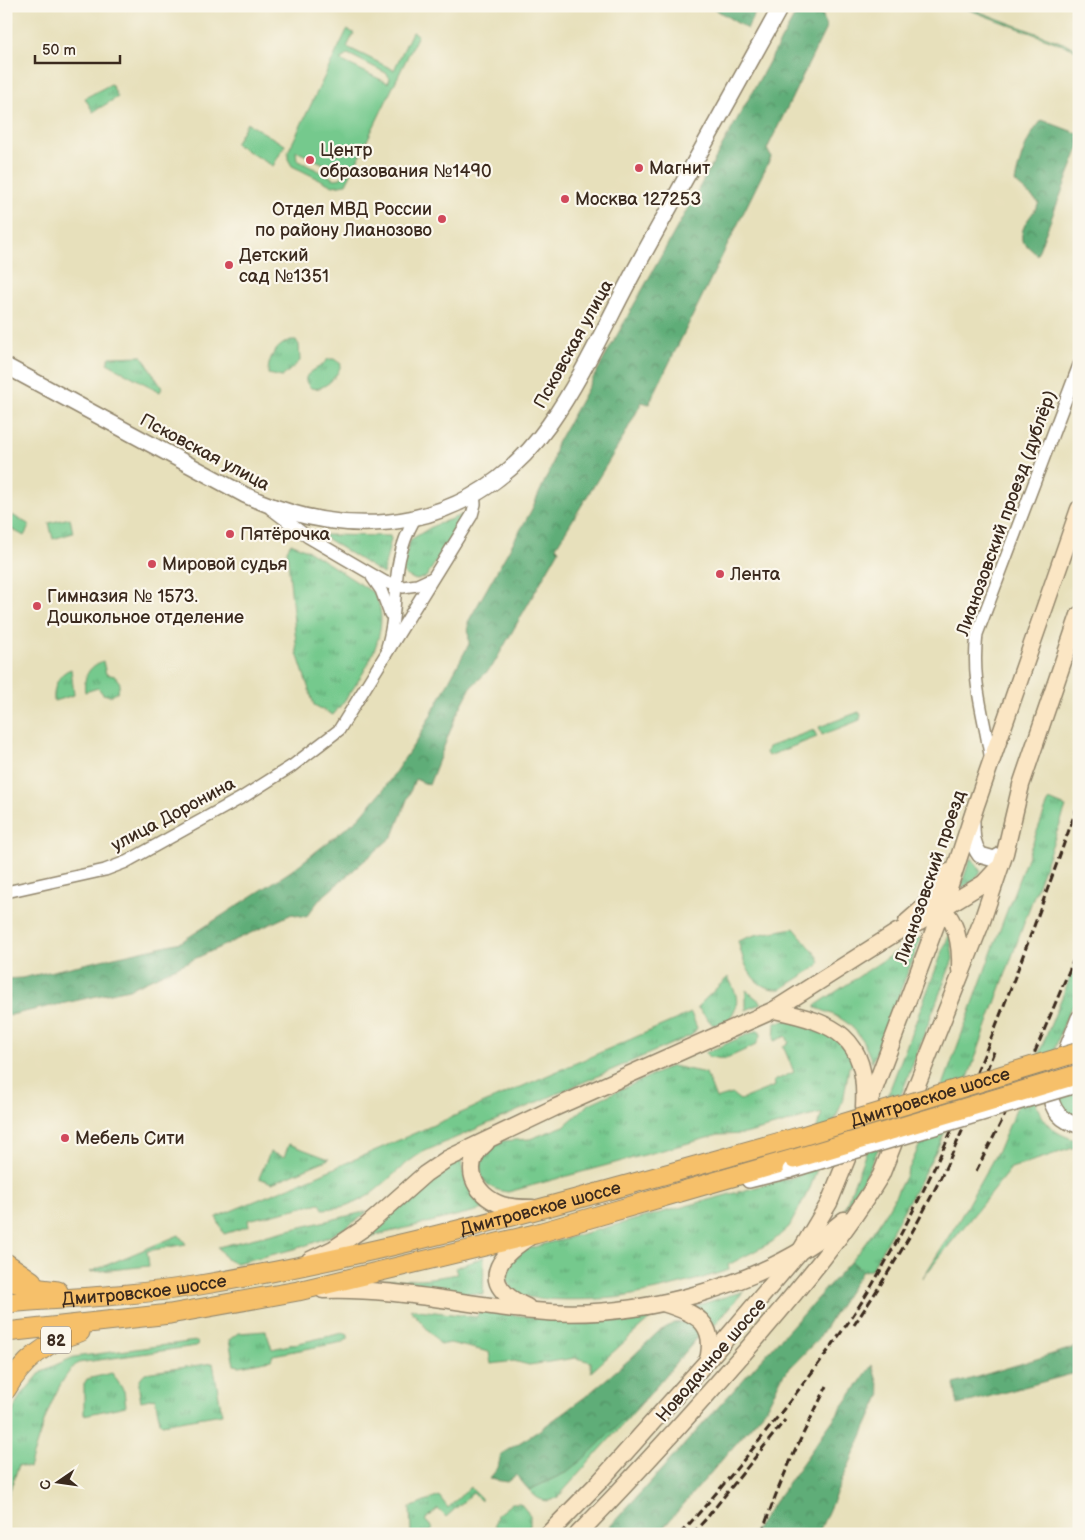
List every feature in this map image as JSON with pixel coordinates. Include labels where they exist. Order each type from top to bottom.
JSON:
[{"type":"main road","name":"Лианозовский проезд","points":[[801,1250],[829,1203],[863,1119],[942,909],[1079,510]]},
{"type":"main road","points":[[298,1291],[354,1290],[535,1311],[590,1312],[663,1303],[744,1278],[801,1250],[830,1232],[864,1204],[881,1175],[900,1130],[982,921],[1004,856],[1021,785],[1079,615]]},
{"type":"main road","points":[[293,1268],[333,1249],[364,1228],[425,1174],[447,1159],[498,1133],[774,1010],[897,932],[942,909],[984,883],[1004,856]]},
{"type":"main road","points":[[897,932],[923,908],[958,858]]},
{"type":"main road","points":[[923,908],[937,905],[949,916],[958,943],[960,975]]},
{"type":"main road","points":[[774,1010],[822,1022],[844,1036],[856,1053],[862,1070],[865,1096],[863,1119]]},
{"type":"main road","name":"Дмитровское шоссе","points":[[6,1303],[194,1286],[374,1251],[540,1209],[802,1136],[1079,1052]]},
{"type":"main road","name":"Дмитровское шоссе","points":[[6,1332],[179,1313],[298,1291],[535,1234],[696,1188],[792,1165],[1079,1074]]},
{"type":"main road","points":[[498,1133],[482,1146],[473,1157],[471,1168],[481,1193],[503,1206],[540,1209]]},
{"type":"main road","name":"Новодачное шоссе","points":[[578,1534],[693,1412],[816,1266],[864,1204]]},
{"type":"main road","points":[[535,1234],[506,1253],[498,1266],[497,1277],[499,1287],[505,1294],[535,1311]]},
{"type":"main road","points":[[801,1250],[808,1250],[815,1254],[816,1266]]},
{"type":"main road","name":"Новодачное шоссе","points":[[548,1534],[600,1481],[708,1360],[801,1250]]},
{"type":"main road","points":[[6,1263],[28,1278],[53,1291]]},
{"type":"main road","points":[[6,1280],[32,1288],[96,1296]]},
{"type":"main road","points":[[663,1303],[694,1314],[704,1324],[710,1334],[712,1346],[708,1360]]},
{"type":"main road","name":"82","points":[[6,1390],[13,1378],[51,1342],[69,1335],[124,1320]]},
{"type":"street","name":"Псковская улица","points":[[6,366],[267,506],[294,515],[327,521],[384,523],[414,520],[454,505],[474,494],[520,461],[549,424],[575,385],[620,297],[781,6]]},
{"type":"street","name":"Лианозовский проезд (дублёр)","points":[[991,762],[976,694],[974,659],[977,634],[1079,365]]},
{"type":"street","points":[[383,660],[472,514],[475,504],[474,494]]},
{"type":"street","points":[[267,506],[308,537],[371,575],[394,585],[417,585],[432,578]]},
{"type":"street","points":[[383,660],[391,623],[398,561],[404,538],[414,520]]},
{"type":"street","points":[[371,575],[386,601],[391,623]]},
{"type":"street","name":"улица Доронина","points":[[6,892],[105,870],[126,862],[243,797],[292,766],[339,730],[383,660]]},
{"type":"street","points":[[972,818],[974,847],[980,855],[994,860],[1004,856]]},
{"type":"street","points":[[1079,1018],[1050,1092],[1050,1100],[1064,1121],[1079,1125]]},
{"type":"street","points":[[792,1165],[1079,1084]]},
{"type":"green space","points":[[710,6],[758,6],[747,29]]},
{"type":"green space","points":[[959,6],[964,6],[1079,49],[1079,51]]},
{"type":"green space","points":[[812,12],[823,15],[826,28],[767,149],[771,157],[649,404],[642,402],[620,443],[556,547],[559,550],[492,667],[471,687],[456,716],[429,785],[415,779],[393,836],[320,899],[306,917],[292,914],[129,989],[6,1016],[6,979],[22,978],[181,942],[291,871],[359,818],[383,790],[419,737],[469,644],[468,622],[531,511],[552,465],[556,445],[794,17]]},
{"type":"green space","points":[[347,30],[354,33],[347,47],[394,70],[412,32],[418,35],[346,184],[333,186],[292,166],[288,159],[288,152]],"holes":[[[348,54],[386,73],[390,78],[388,83],[340,60]],[[296,151],[344,173],[341,178],[335,179],[297,160]]]},
{"type":"green space","points":[[111,84],[118,97],[93,112],[85,98]]},
{"type":"green space","points":[[1042,120],[1079,134],[1079,148],[1037,255],[1022,241],[1022,235],[1025,225],[1039,203],[1015,182],[1024,149]]},
{"type":"green space","points":[[247,123],[285,145],[273,166],[235,144]]},
{"type":"green space","points":[[291,340],[296,340],[299,345],[300,361],[282,377],[268,374],[269,363],[274,353]]},
{"type":"green space","points":[[142,356],[162,388],[160,392],[107,363],[110,357]]},
{"type":"green space","points":[[329,359],[334,359],[341,364],[337,373],[326,385],[316,389],[311,388],[307,384],[307,377]]},
{"type":"green space","points":[[467,513],[426,577],[416,580],[405,575],[402,570],[410,540],[433,526]]},
{"type":"green space","points":[[12,515],[30,525],[24,536],[6,526]]},
{"type":"green space","points":[[70,518],[73,533],[53,539],[49,523]]},
{"type":"green space","points":[[321,535],[390,536],[391,539],[383,574]]},
{"type":"green space","points":[[291,543],[309,551],[374,593],[380,608],[381,624],[371,657],[363,674],[333,715],[314,705],[297,653],[287,550]]},
{"type":"green space","points":[[103,661],[106,674],[115,676],[120,683],[118,691],[111,696],[103,694],[98,688],[85,692],[86,677],[90,669]]},
{"type":"green space","points":[[71,669],[74,695],[54,701],[54,691],[57,682],[66,671]]},
{"type":"green space","points":[[859,712],[861,715],[860,720],[822,735],[819,727]]},
{"type":"green space","points":[[814,730],[817,737],[768,756],[766,753],[768,747]]},
{"type":"green space","points":[[1049,800],[1066,807],[960,1100],[937,1149],[871,1270],[862,1271],[851,1261],[889,1207],[919,1146]]},
{"type":"green space","points":[[972,858],[981,872],[972,882],[960,889],[970,859]]},
{"type":"green space","points":[[794,928],[818,957],[820,962],[818,966],[781,989],[763,986],[756,981],[747,967],[738,941],[755,935]]},
{"type":"green space","points":[[950,932],[953,959],[891,1121],[868,1171],[842,1215]]},
{"type":"green space","points":[[918,937],[921,939],[872,1062],[863,1042],[852,1027],[845,1021],[816,1008],[816,1005]]},
{"type":"green space","points":[[1079,956],[1079,998],[1069,1011],[1036,1105],[1044,1119],[1053,1129],[1064,1136],[1079,1141],[1079,1146],[1011,1168],[922,1279],[959,1220],[1001,1145]]},
{"type":"green space","points":[[728,977],[737,999],[735,1009],[728,1021],[713,1025],[697,1007]]},
{"type":"green space","points":[[746,990],[762,1003],[746,1010]]},
{"type":"green space","points":[[691,1013],[697,1028],[692,1035],[423,1152],[409,1161],[378,1189],[355,1203],[323,1209],[320,1203],[248,1220],[249,1226],[224,1234],[216,1217],[314,1177]]},
{"type":"green space","points":[[791,1019],[821,1026],[848,1051],[853,1065],[849,1067],[844,1096],[810,1188],[789,1227],[772,1242],[728,1265],[729,1270],[648,1292],[612,1298],[555,1300],[521,1295],[511,1287],[505,1277],[504,1268],[519,1251],[801,1175],[822,1113],[745,1134],[718,1135],[508,1192],[492,1188],[483,1179],[481,1173],[482,1159],[485,1151],[501,1141],[530,1139],[564,1126],[589,1104],[672,1066],[706,1073],[716,1099],[732,1094],[740,1100],[775,1086],[774,1081],[794,1072],[783,1046],[789,1043],[786,1036],[774,1041],[775,1023]]},
{"type":"green space","points":[[758,1030],[761,1034],[756,1045],[725,1059],[709,1057],[705,1053]]},
{"type":"green space","points":[[1079,1091],[1079,1117],[1067,1113],[1057,1098]]},
{"type":"green space","points":[[289,1144],[329,1159],[272,1183],[259,1178],[270,1152],[284,1157]]},
{"type":"green space","points":[[460,1157],[466,1185],[488,1208],[369,1237],[371,1230]]},
{"type":"green space","points":[[368,1211],[338,1232],[306,1245],[272,1255],[236,1263],[226,1259],[218,1247]]},
{"type":"green space","points":[[179,1235],[186,1244],[147,1251],[149,1266],[90,1272]]},
{"type":"green space","points":[[484,1257],[483,1294],[457,1293],[383,1280],[420,1279],[457,1274],[455,1268]]},
{"type":"green space","points":[[851,1261],[862,1271],[818,1339],[783,1375],[765,1410],[658,1534],[603,1534]]},
{"type":"green space","points":[[744,1291],[713,1327],[692,1307]]},
{"type":"green space","points":[[410,1309],[477,1317],[479,1311],[579,1322],[652,1317],[591,1372],[591,1362],[576,1358],[529,1365],[514,1361],[491,1364],[489,1352],[450,1343],[441,1345]]},
{"type":"green space","points":[[690,1321],[698,1330],[699,1336],[649,1395],[582,1460],[565,1473],[529,1490],[516,1475],[507,1482],[489,1479],[498,1468],[501,1454],[537,1432],[585,1397],[630,1359],[658,1332],[674,1323]]},
{"type":"green space","points":[[266,1331],[272,1349],[343,1333],[348,1335],[348,1339],[343,1342],[273,1355],[271,1360],[240,1366],[234,1365],[229,1340],[238,1333]]},
{"type":"green space","points":[[196,1341],[199,1344],[196,1346],[78,1363],[61,1383],[42,1427],[29,1468],[19,1465],[6,1501],[6,1426],[19,1398],[42,1371],[74,1357]]},
{"type":"green space","points":[[1079,1346],[1079,1372],[958,1405],[954,1384]]},
{"type":"green space","points":[[213,1363],[222,1414],[162,1424],[155,1398],[141,1401],[139,1382],[145,1373]]},
{"type":"green space","points":[[872,1365],[881,1394],[818,1534],[752,1534]]},
{"type":"green space","points":[[112,1373],[124,1391],[126,1406],[84,1415],[84,1384],[87,1379]]},
{"type":"green space","points":[[649,1395],[558,1497],[546,1501],[535,1496],[529,1490],[565,1473]]},
{"type":"green space","points":[[470,1487],[481,1498],[481,1501],[473,1493],[446,1517],[438,1509],[425,1520],[433,1529],[429,1534],[411,1534],[410,1508],[439,1496],[448,1508]]},
{"type":"green space","points":[[512,1503],[520,1503],[530,1515],[530,1525],[522,1534],[502,1534],[495,1525],[497,1515]]},
{"type":"railway","points":[[680,1534],[745,1458],[829,1350],[871,1287],[903,1229],[961,1111],[1011,988],[1079,802]]},
{"type":"railway","points":[[976,1171],[1024,1078],[1079,947]]},
{"type":"railway","points":[[854,1325],[924,1210],[964,1127],[995,1049]]},
{"type":"railway","points":[[762,1534],[783,1477],[827,1386]]},
{"type":"railway","points":[[692,1534],[785,1420]]},
{"type":"place","name":"Центр образования №1490","points":[[310,160]]},
{"type":"place","name":"Магнит","points":[[639,168]]},
{"type":"place","name":"Москва 127253","points":[[565,199]]},
{"type":"place","name":"Отдел МВД России по району Лианозово","points":[[442,219]]},
{"type":"place","name":"Детский сад №1351","points":[[229,265]]},
{"type":"place","name":"Пятёрочка","points":[[230,534]]},
{"type":"place","name":"Мировой судья","points":[[152,564]]},
{"type":"place","name":"Лента","points":[[720,574]]},
{"type":"place","name":"Гимназия № 1573. Дошкольное отделение","points":[[37,606]]},
{"type":"place","name":"Мебель Сити","points":[[65,1138]]}]
